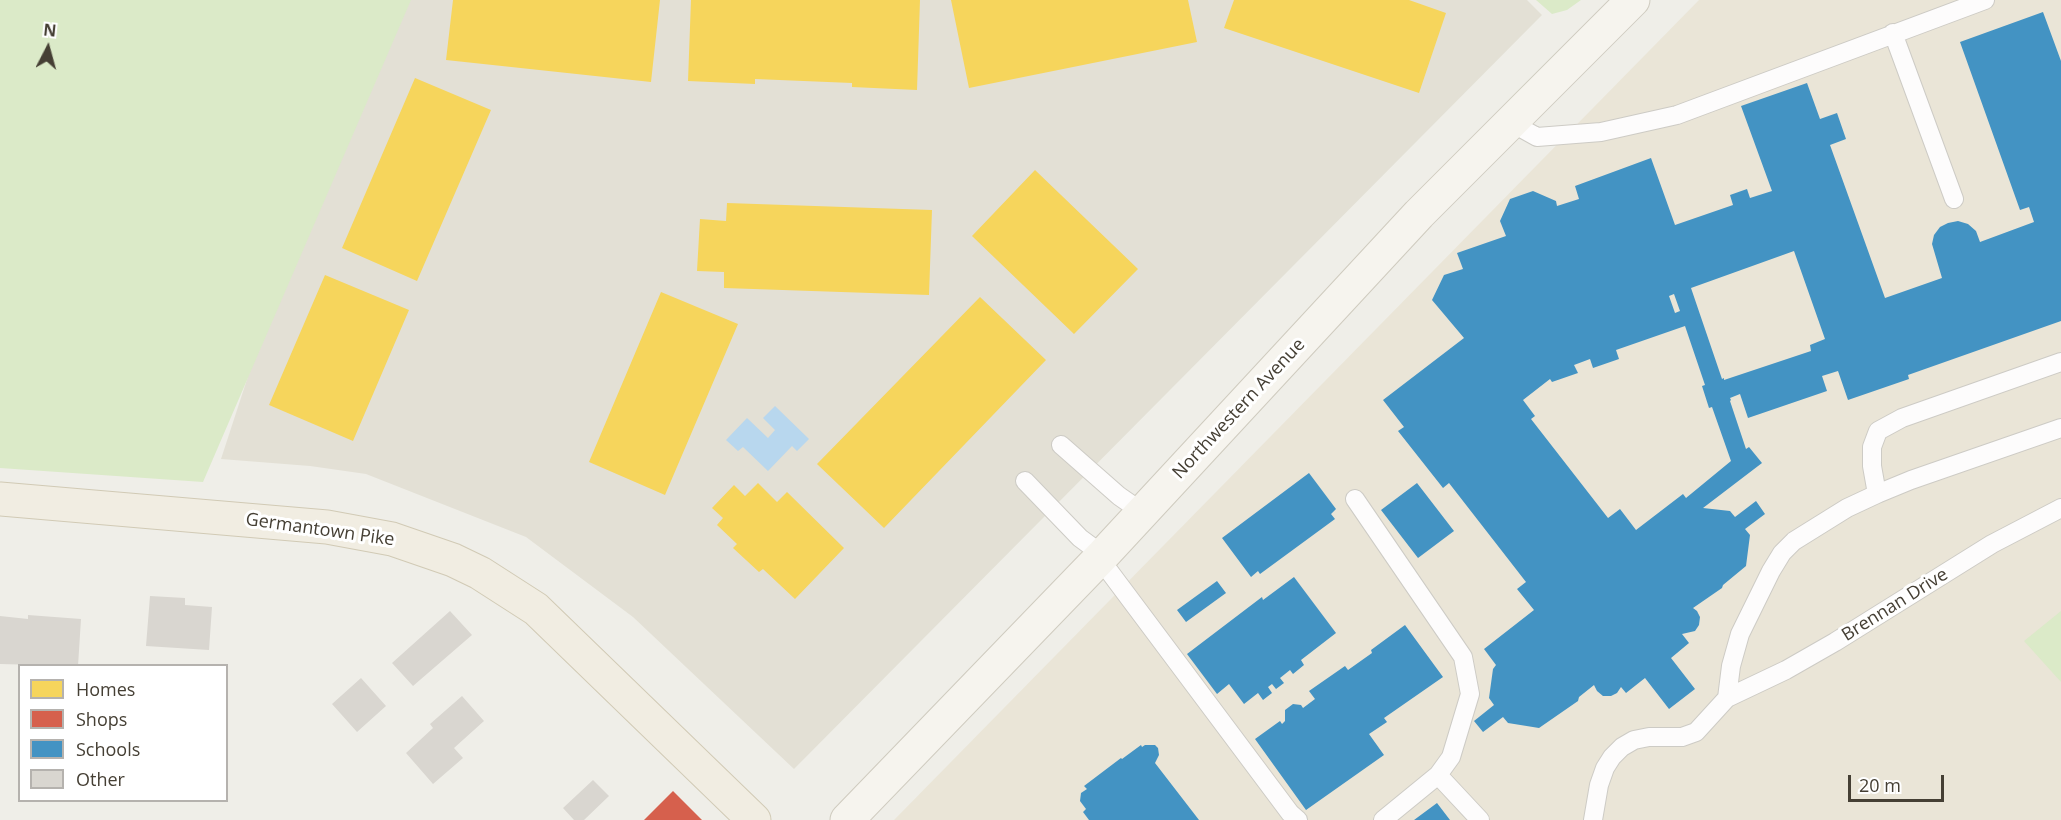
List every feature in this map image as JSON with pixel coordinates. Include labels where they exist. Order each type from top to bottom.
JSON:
[{"type":"main road","name":"Germantown Pike","points":[[0,499],[327,527],[392,538],[453,560],[480,573],[536,609],[754,820]]},
{"type":"street","name":"Northwestern Avenue","points":[[847,820],[1102,557],[1419,214],[1633,0]]},
{"type":"lane","points":[[1510,122],[1537,137],[1601,132],[1677,115],[1985,0]]},
{"type":"lane","points":[[1893,33],[1954,199]]},
{"type":"lane","points":[[1877,494],[1872,466],[1872,447],[1878,431],[1902,418],[2061,362]]},
{"type":"lane","points":[[1593,820],[1599,784],[1605,768],[1622,747],[1641,738],[1682,737],[1696,732],[1727,698],[1731,666],[1740,634],[1766,580],[1782,553],[1794,541],[1847,508],[1877,494],[2061,428]]},
{"type":"lane","points":[[1061,445],[1119,496],[1142,512]]},
{"type":"lane","points":[[1025,481],[1080,538],[1102,557],[1290,813],[1298,820]]},
{"type":"lane","points":[[1355,499],[1463,657],[1470,694],[1451,757],[1438,775],[1383,820]]},
{"type":"lane","name":"Brennan Drive","points":[[1727,698],[1786,670],[1836,642],[1992,544],[2061,508]]},
{"type":"lane","points":[[1438,775],[1480,820]]},
{"type":"shaded area","points":[[407,0],[1527,0],[1542,15],[794,769],[633,617],[526,537],[366,474],[310,466],[221,459],[335,110]]},
{"type":"shaded area","points":[[1699,0],[2061,0],[2061,820],[894,820]]},
{"type":"green space","points":[[0,0],[411,0],[203,482],[0,468]]},
{"type":"green space","points":[[1536,0],[1581,0],[1567,10],[1552,14]]},
{"type":"green space","points":[[2061,611],[2061,682],[2024,641]]},
{"type":"water","points":[[775,406],[809,439],[797,451],[792,446],[768,471],[743,447],[738,451],[726,440],[747,418],[768,438],[775,430],[763,418]]},
{"type":"building: Homes","points":[[453,0],[660,0],[651,82],[446,60]]},
{"type":"building: Homes","points":[[691,0],[920,0],[917,90],[852,87],[852,83],[755,79],[755,84],[688,81]]},
{"type":"building: Homes","points":[[951,0],[1188,0],[1197,42],[969,88]]},
{"type":"building: Homes","points":[[1234,0],[1409,0],[1446,13],[1419,93],[1224,28]]},
{"type":"building: Homes","points":[[415,78],[491,110],[417,281],[342,248]]},
{"type":"building: Homes","points":[[1035,170],[1138,269],[1074,334],[972,236]]},
{"type":"building: Homes","points":[[727,203],[932,210],[929,295],[724,288],[724,272],[697,271],[700,219],[726,221]]},
{"type":"building: Homes","points":[[325,275],[409,310],[353,441],[269,405]]},
{"type":"building: Homes","points":[[661,292],[738,324],[665,495],[589,462]]},
{"type":"building: Homes","points":[[980,297],[1046,360],[884,528],[817,464]]},
{"type":"building: Homes","points":[[758,483],[777,502],[787,492],[844,548],[795,599],[763,569],[759,572],[733,548],[737,544],[717,525],[723,518],[712,508],[734,485],[745,496]]},
{"type":"building: Shops","points":[[673,791],[702,820],[644,820]]},
{"type":"building: Schools","points":[[2043,12],[2061,61],[2061,321],[1908,375],[1909,379],[1848,400],[1838,371],[1822,376],[1827,391],[1748,418],[1740,394],[1730,398],[1746,449],[1749,447],[1762,463],[1703,508],[1730,511],[1735,517],[1756,501],[1765,514],[1745,529],[1750,535],[1746,566],[1722,588],[1693,608],[1700,617],[1699,625],[1695,631],[1682,634],[1689,643],[1671,658],[1695,689],[1669,709],[1645,678],[1626,693],[1621,687],[1611,696],[1603,696],[1594,685],[1579,697],[1578,701],[1539,728],[1508,723],[1503,717],[1483,732],[1474,721],[1494,705],[1489,698],[1493,669],[1496,665],[1484,649],[1534,610],[1517,589],[1526,582],[1449,483],[1443,488],[1398,431],[1404,427],[1383,400],[1464,338],[1432,300],[1444,275],[1463,269],[1457,253],[1506,236],[1500,221],[1510,199],[1533,191],[1556,201],[1557,206],[1579,199],[1575,186],[1651,158],[1675,225],[1733,205],[1730,195],[1747,189],[1750,198],[1772,191],[1741,106],[1807,83],[1820,119],[1837,113],[1846,139],[1830,145],[1885,298],[1942,278],[1932,244],[1934,235],[1940,227],[1958,221],[1968,224],[1976,231],[1980,242],[2034,222],[2029,207],[2020,210],[1960,42]],"holes":[[[1794,251],[1825,339],[1810,345],[1811,351],[1724,380],[1691,288]],[[1674,294],[1680,311],[1675,313],[1669,296]],[[1685,326],[1705,385],[1702,386],[1709,408],[1712,407],[1731,461],[1686,498],[1683,494],[1636,530],[1620,509],[1608,518],[1531,419],[1535,416],[1523,400],[1550,379],[1552,382],[1578,373],[1574,365],[1590,359],[1593,368],[1619,359],[1616,350]]]},
{"type":"building: Schools","points":[[1309,473],[1336,509],[1331,514],[1335,519],[1260,574],[1258,571],[1251,577],[1222,538]]},
{"type":"building: Schools","points":[[1417,483],[1454,531],[1418,558],[1381,510]]},
{"type":"building: Schools","points":[[1294,577],[1336,633],[1301,660],[1304,665],[1293,674],[1290,670],[1280,678],[1284,683],[1276,689],[1272,684],[1268,687],[1272,693],[1263,700],[1258,693],[1244,704],[1229,684],[1217,694],[1187,654],[1262,597],[1263,600]]},
{"type":"building: Schools","points":[[1217,581],[1226,593],[1186,622],[1177,610]]},
{"type":"building: Schools","points":[[1405,625],[1443,677],[1384,718],[1387,722],[1369,734],[1384,755],[1306,810],[1255,739],[1280,721],[1282,724],[1285,721],[1285,710],[1293,704],[1301,705],[1303,708],[1315,699],[1309,691],[1345,666],[1348,670]]},
{"type":"building: Schools","points":[[1141,745],[1142,747],[1155,745],[1158,748],[1159,755],[1155,763],[1199,820],[1089,820],[1083,812],[1086,809],[1080,801],[1081,793],[1087,789],[1084,786]]},
{"type":"building: Schools","points":[[1437,803],[1450,820],[1414,820]]},
{"type":"building: Other","points":[[150,596],[185,598],[185,605],[212,607],[209,650],[146,646]]},
{"type":"building: Other","points":[[450,611],[472,635],[413,686],[392,663]]},
{"type":"building: Other","points":[[28,615],[81,619],[78,664],[0,664],[0,616],[28,619]]},
{"type":"building: Other","points":[[361,678],[386,706],[357,732],[332,704]]},
{"type":"building: Other","points":[[462,696],[484,721],[454,748],[463,758],[433,784],[406,753],[433,728],[430,724]]},
{"type":"building: Other","points":[[593,780],[609,796],[584,820],[574,820],[563,808]]}]
